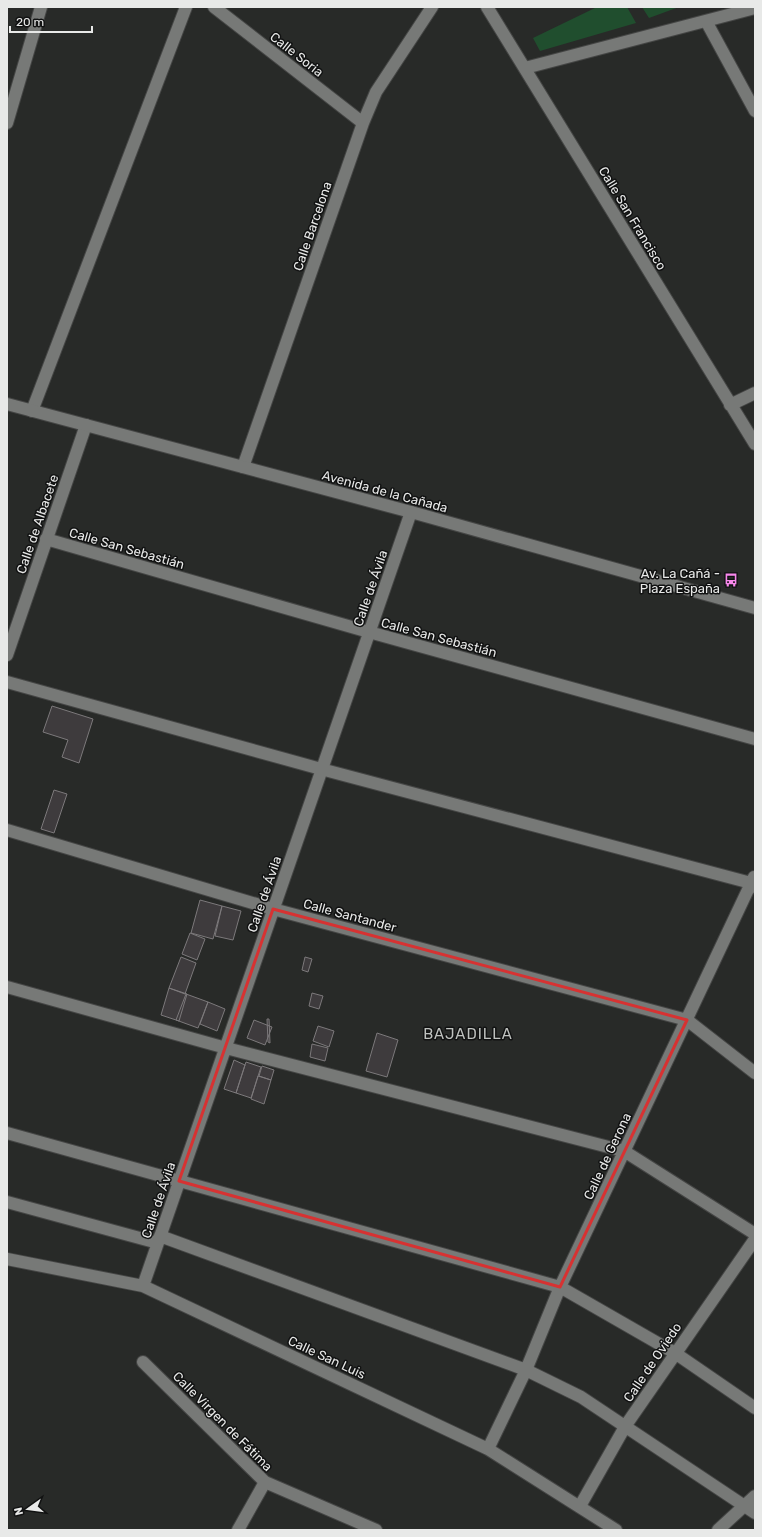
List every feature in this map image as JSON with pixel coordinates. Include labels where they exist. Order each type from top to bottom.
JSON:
[{"type":"street","points":[[7,123],[41,7]]},
{"type":"street","points":[[32,411],[186,7]]},
{"type":"street","name":"Calle Soria","points":[[214,7],[363,123]]},
{"type":"street","name":"Calle Barcelona","points":[[243,467],[363,123],[376,92],[432,7]]},
{"type":"street","name":"Calle San Francisco","points":[[487,7],[755,444]]},
{"type":"street","points":[[525,68],[706,21],[734,10],[755,8]]},
{"type":"street","points":[[706,21],[755,111]]},
{"type":"street","points":[[730,405],[755,393]]},
{"type":"street","name":"Avenida de la Cañada","points":[[7,404],[411,512],[755,608]]},
{"type":"street","name":"Calle de Albacete","points":[[7,655],[86,425]]},
{"type":"street","name":"Calle de Ávila","points":[[143,1286],[411,512]]},
{"type":"street","name":"Calle San Sebastián","points":[[46,539],[369,632],[755,739]]},
{"type":"street","points":[[7,682],[321,769],[754,882]]},
{"type":"street","name":"Calle Santander","points":[[7,830],[273,909],[687,1020]]},
{"type":"street","name":"Calle de Gerona","points":[[488,1449],[526,1370],[560,1287],[754,882]]},
{"type":"street","points":[[7,987],[226,1048],[624,1152],[755,1234]]},
{"type":"street","points":[[687,1020],[755,1073]]},
{"type":"street","points":[[7,1133],[560,1287],[675,1353],[755,1408]]},
{"type":"street","points":[[7,1202],[159,1239],[526,1370],[581,1397],[626,1425],[744,1507],[755,1513]]},
{"type":"street","name":"Calle de Oviedo","points":[[580,1506],[626,1425],[755,1239]]},
{"type":"street","name":"Calle San Luis","points":[[7,1259],[143,1286],[488,1449],[616,1530]]},
{"type":"street","name":"Calle Virgen de Fátima","points":[[143,1362],[265,1482],[376,1530]]},
{"type":"street","points":[[238,1530],[265,1482]]},
{"type":"street","points":[[718,1530],[755,1496]]},
{"type":"highlighted area","points":[[273,909],[687,1020],[560,1287],[179,1181]]},
{"type":"green space","points":[[597,7],[627,7],[636,23],[540,51],[533,38]]},
{"type":"green space","points":[[642,7],[679,7],[649,18]]},
{"type":"building","points":[[52,706],[93,719],[79,763],[62,757],[68,740],[43,732]]},
{"type":"building","points":[[54,790],[67,794],[54,833],[41,829]]},
{"type":"building","points":[[200,900],[222,906],[213,939],[191,933]]},
{"type":"building","points":[[222,906],[241,911],[233,940],[215,936]]},
{"type":"building","points":[[190,933],[205,939],[197,960],[182,954]]},
{"type":"building","points":[[181,957],[196,963],[185,994],[169,988]]},
{"type":"building","points":[[305,957],[312,959],[308,972],[302,970]]},
{"type":"building","points":[[169,988],[187,994],[179,1021],[161,1015]]},
{"type":"building","points":[[312,993],[323,996],[319,1009],[309,1006]]},
{"type":"building","points":[[186,994],[208,1002],[198,1028],[176,1020]]},
{"type":"building","points":[[208,1002],[225,1009],[217,1031],[200,1024]]},
{"type":"building","points":[[267,1019],[269,1019],[270,1043],[268,1042]]},
{"type":"building","points":[[254,1020],[272,1027],[265,1045],[247,1038]]},
{"type":"building","points":[[318,1026],[334,1031],[329,1047],[313,1041]]},
{"type":"building","points":[[377,1033],[398,1040],[387,1077],[366,1071]]},
{"type":"building","points":[[312,1044],[328,1048],[325,1061],[310,1057]]},
{"type":"building","points":[[234,1060],[245,1065],[236,1093],[224,1089]]},
{"type":"building","points":[[246,1062],[261,1067],[251,1098],[236,1093]]},
{"type":"building","points":[[262,1066],[274,1070],[271,1080],[259,1076]]},
{"type":"building","points":[[258,1076],[271,1080],[264,1104],[251,1099]]},
{"type":"place","name":"Av. La Cañá - Plaza España","points":[[731,580]]},
{"type":"district","name":"BAJADILLA","points":[[468,1034]]}]
